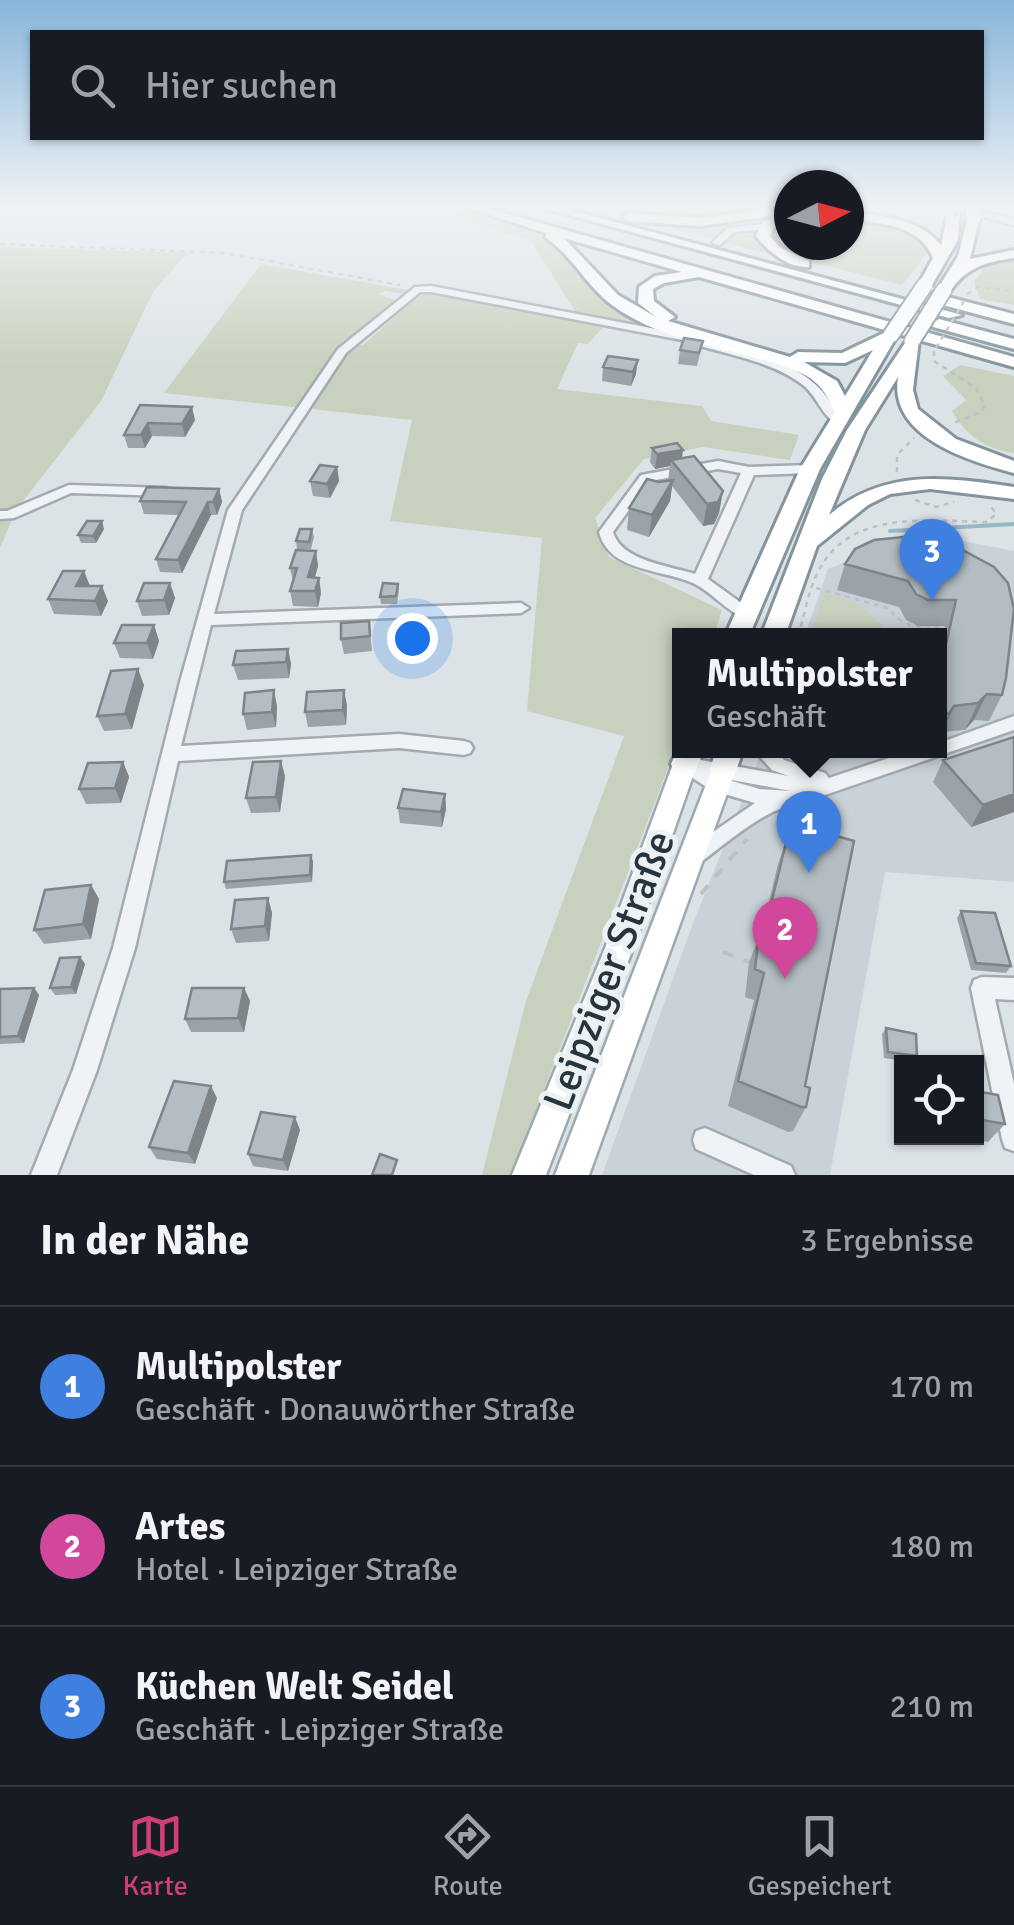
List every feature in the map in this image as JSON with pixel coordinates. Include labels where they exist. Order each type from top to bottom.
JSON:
[{"type":"highway","points":[[581,261],[602,290],[631,310],[818,374],[835,390],[842,417]]},
{"type":"highway","points":[[669,261],[1014,362]]},
{"type":"highway","points":[[695,261],[1014,344]]},
{"type":"highway","points":[[749,261],[1014,331]]},
{"type":"highway","points":[[788,261],[1014,319]]},
{"type":"highway","points":[[799,261],[812,267]]},
{"type":"highway","points":[[741,625],[810,469],[864,385],[890,335],[940,261]]},
{"type":"highway","points":[[777,628],[832,479],[856,430],[961,261]]},
{"type":"highway","points":[[954,274],[977,261]]},
{"type":"highway","points":[[732,280],[668,276],[649,284],[643,295],[649,307],[666,317],[804,358],[854,356],[890,335]]},
{"type":"highway","points":[[911,343],[904,394],[914,415],[949,442],[1014,467]]},
{"type":"highway","points":[[804,554],[848,506],[884,489],[945,484],[1014,493]]},
{"type":"main road","name":"Leipziger Straße","points":[[529,1175],[618,952],[688,758]]},
{"type":"main road","name":"Leipziger Straße","points":[[572,1175],[724,768]]},
{"type":"street","points":[[44,1175],[86,1070],[124,948],[237,495],[342,350],[418,289],[671,334],[748,357],[803,380],[818,393],[823,410],[842,417]]},
{"type":"street","points":[[741,625],[700,580],[630,559],[608,544],[606,532],[646,478],[718,465],[749,471],[810,469]]},
{"type":"street","points":[[700,580],[749,471]]},
{"type":"street","points":[[0,515],[9,515],[70,489],[176,492]]},
{"type":"street","points":[[205,620],[521,608]]},
{"type":"street","points":[[947,747],[1014,724]]},
{"type":"street","points":[[171,754],[399,741],[464,748]]},
{"type":"street","name":"Leipziger Straße","points":[[691,758],[724,768]]},
{"type":"street","points":[[774,758],[792,772],[842,782]]},
{"type":"street","points":[[691,858],[779,799],[803,796],[842,782],[885,759]]},
{"type":"street","points":[[724,768],[787,785],[842,782]]},
{"type":"street","points":[[724,768],[779,799]]},
{"type":"street","points":[[1014,989],[982,988],[1014,1139]]},
{"type":"street","points":[[704,1140],[782,1175]]},
{"type":"path","points":[[266,261],[418,289]]},
{"type":"path","points":[[945,426],[981,412],[984,405],[976,388],[934,361],[931,355],[969,290],[1014,290]]},
{"type":"path","points":[[897,473],[895,464],[900,448],[918,436]]},
{"type":"path","points":[[910,495],[922,504],[936,507],[959,500]]},
{"type":"path","points":[[801,628],[820,568],[844,540],[880,524],[994,519],[996,514],[987,502]]},
{"type":"path","points":[[936,507],[943,522]]},
{"type":"path","points":[[814,588],[891,609],[895,617],[915,626],[935,628],[943,623]]},
{"type":"path","points":[[694,903],[719,867],[751,835],[740,822]]},
{"type":"path","points":[[723,952],[749,962]]},
{"type":"shaded area","points":[[948,538],[1014,551],[1014,882],[885,872],[830,1175],[602,1175],[692,926],[759,758],[947,758],[947,628],[807,628],[828,569],[901,540]]},
{"type":"green space","points":[[0,261],[180,261],[153,292],[101,401],[16,510],[0,548]]},
{"type":"green space","points":[[543,261],[573,261],[597,293],[657,329],[577,314]]},
{"type":"green space","points":[[807,261],[921,261],[902,285]]},
{"type":"green space","points":[[996,261],[1014,261],[1014,305],[980,299],[974,282],[985,267]]},
{"type":"green space","points":[[261,264],[408,290],[404,294],[377,294],[396,300],[342,344],[363,345],[417,297],[428,294],[603,327],[588,344],[578,343],[557,389],[702,406],[711,421],[799,435],[790,460],[703,447],[644,459],[595,518],[609,557],[722,610],[716,628],[672,628],[672,758],[511,1175],[482,1175],[526,1001],[624,736],[527,711],[542,538],[390,521],[412,420],[164,393]]},
{"type":"green space","points":[[960,365],[1014,376],[1014,453],[978,440],[952,411],[966,400],[943,376]]},
{"type":"green space","points":[[824,593],[858,603],[883,626],[883,628],[813,628]]},
{"type":"building","points":[[684,338],[703,341],[699,353],[680,350]]},
{"type":"building","points":[[608,356],[638,360],[633,372],[603,367]]},
{"type":"building","points":[[140,405],[192,407],[182,424],[148,423],[141,435],[124,435]]},
{"type":"building","points":[[677,443],[683,450],[657,454],[652,448]]},
{"type":"building","points":[[694,456],[723,491],[718,502],[707,504],[671,460]]},
{"type":"building","points":[[320,465],[337,467],[327,484],[310,481]]},
{"type":"building","points":[[647,479],[673,480],[652,515],[629,508]]},
{"type":"building","points":[[147,487],[219,489],[213,502],[208,502],[178,560],[156,559],[186,502],[140,501]]},
{"type":"building","points":[[87,521],[102,521],[93,536],[78,535]]},
{"type":"building","points":[[300,529],[312,529],[309,542],[296,541]]},
{"type":"building","points":[[913,536],[955,546],[994,567],[1008,583],[1014,609],[1002,695],[987,694],[978,703],[954,706],[947,713],[947,640],[956,600],[928,600],[916,594],[908,581],[845,564],[855,549],[874,540]]},
{"type":"building","points":[[296,550],[316,551],[308,577],[319,578],[315,591],[290,591],[297,568],[290,568]]},
{"type":"building","points":[[63,571],[84,571],[76,586],[102,586],[95,601],[48,599]]},
{"type":"building","points":[[144,583],[170,583],[164,600],[137,601]]},
{"type":"building","points":[[383,583],[398,584],[396,596],[380,597]]},
{"type":"building","points":[[369,621],[370,636],[341,639],[341,623]]},
{"type":"building","points":[[122,625],[154,625],[147,643],[114,643]]},
{"type":"building","points":[[288,649],[286,662],[233,665],[236,651]]},
{"type":"building","points":[[138,669],[125,714],[97,716],[111,671]]},
{"type":"building","points":[[274,690],[272,712],[243,714],[245,693]]},
{"type":"building","points":[[344,690],[343,710],[305,712],[307,692]]},
{"type":"building","points":[[1014,737],[1014,794],[983,805],[943,760]]},
{"type":"building","points":[[281,761],[276,797],[246,798],[253,762]]},
{"type":"building","points":[[123,762],[115,788],[79,789],[88,763]]},
{"type":"building","points":[[403,789],[445,794],[441,812],[398,808]]},
{"type":"building","points":[[819,831],[854,841],[805,1086],[810,1088],[806,1107],[801,1107],[738,1081],[764,973],[755,969],[759,934],[766,924],[788,835],[798,838]]},
{"type":"building","points":[[311,855],[310,875],[224,882],[227,861]]},
{"type":"building","points":[[91,885],[83,924],[34,930],[45,890]]},
{"type":"building","points":[[268,898],[265,926],[231,929],[235,900]]},
{"type":"building","points":[[961,911],[995,913],[1011,966],[976,963]]},
{"type":"building","points":[[80,957],[71,987],[50,988],[60,958]]},
{"type":"building","points":[[34,988],[18,1036],[0,1037],[0,989]]},
{"type":"building","points":[[192,988],[244,988],[238,1018],[185,1019]]},
{"type":"building","points":[[886,1028],[916,1034],[917,1055],[888,1052]]},
{"type":"building","points":[[174,1081],[211,1086],[188,1153],[149,1147]]},
{"type":"building","points":[[984,1092],[998,1095],[1005,1124],[984,1120]]},
{"type":"building","points":[[261,1112],[295,1117],[283,1160],[248,1154]]},
{"type":"building","points":[[380,1154],[397,1160],[392,1175],[372,1175]]},
{"type":"waterway","points":[[890,531],[1014,524]]},
{"type":"place","name":"Küchen Welt Seidel","points":[[932,601]]},
{"type":"place","name":"Multipolster","points":[[809,873]]},
{"type":"place","name":"Artes","points":[[785,979]]}]
